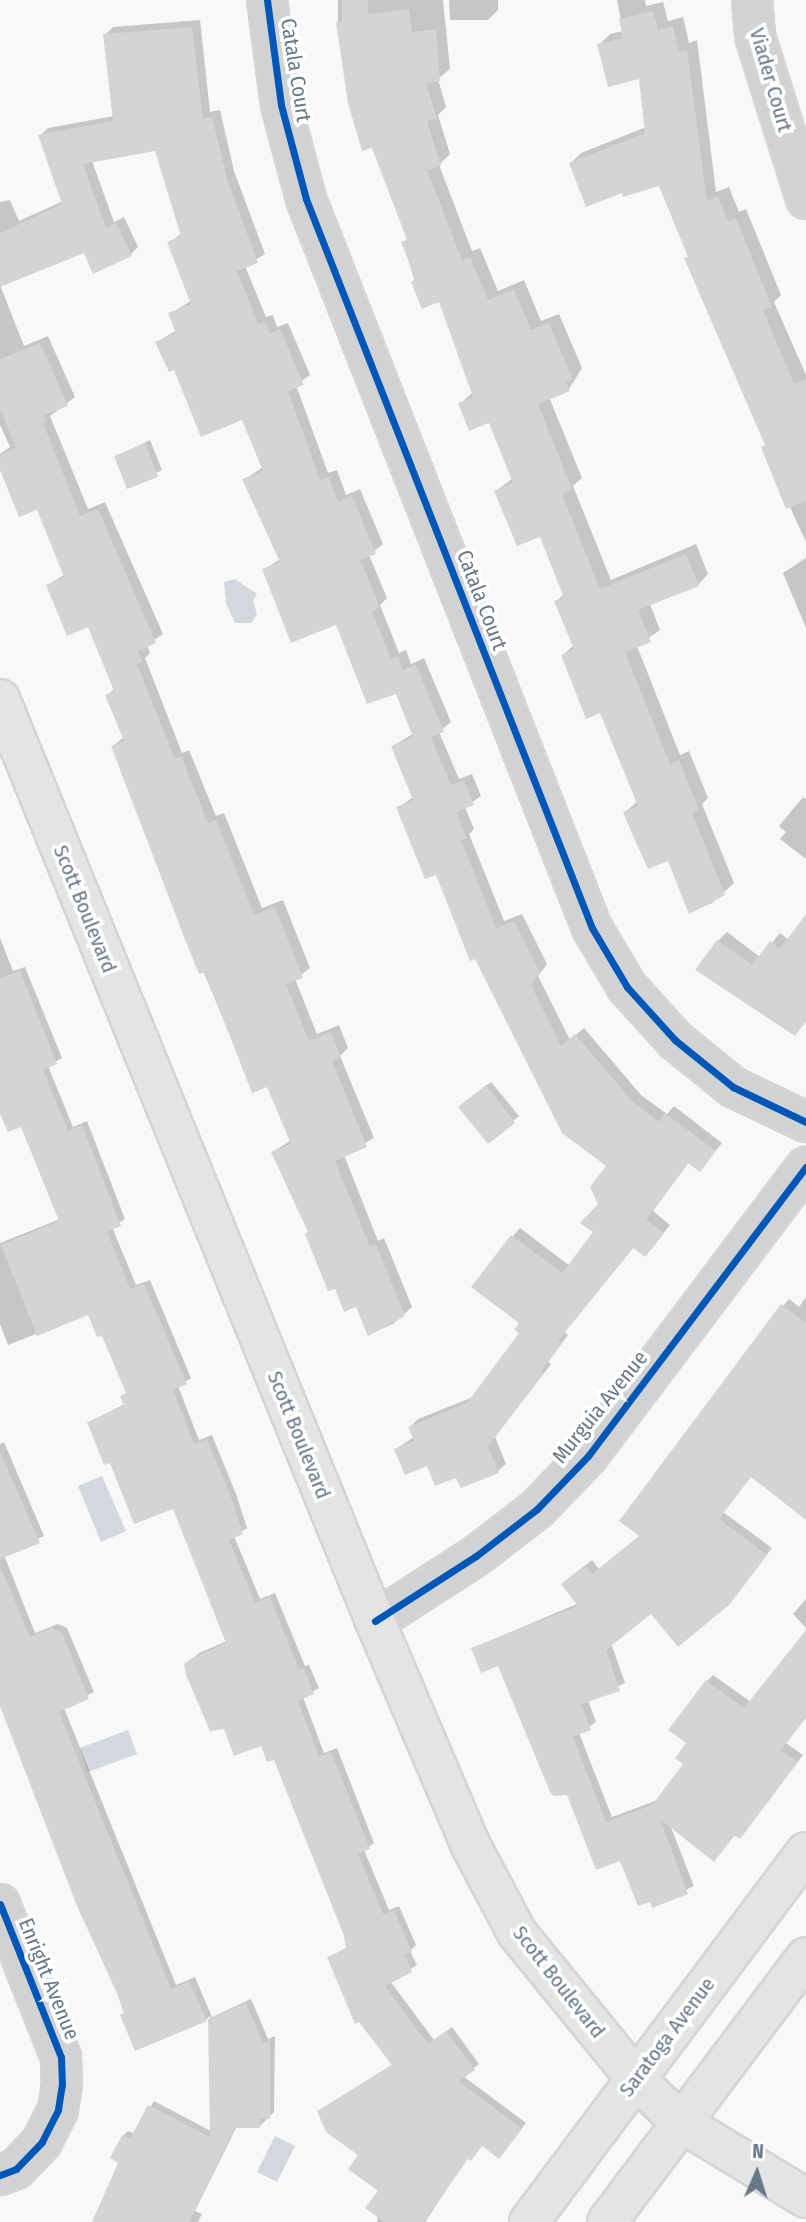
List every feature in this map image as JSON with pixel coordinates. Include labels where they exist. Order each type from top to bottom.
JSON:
[{"type":"main road","name":"Scott Boulevard","points":[[0,699],[375,1621],[471,1846],[517,1933],[636,2079],[680,2122],[806,2198]]},
{"type":"main road","name":"Saratoga Avenue","points":[[529,2222],[806,1852]]},
{"type":"main road","points":[[607,2222],[806,1958]]},
{"type":"street","name":"Catala Court","points":[[267,0],[281,105],[306,199],[592,928],[627,987],[675,1040],[733,1087],[806,1122]]},
{"type":"street","name":"Viader Court","points":[[752,0],[755,36],[806,199]]},
{"type":"street","name":"Murguia Avenue","points":[[375,1621],[517,1525],[588,1456],[806,1167]]},
{"type":"street","name":"Enright Avenue","points":[[0,1903],[61,2057],[58,2110],[42,2142],[16,2169],[0,2175]]},
{"type":"shaded area","points":[[235,579],[257,594],[253,601],[257,614],[251,623],[235,623],[226,603],[224,582]]},
{"type":"shaded area","points":[[102,1476],[126,1531],[101,1542],[78,1486]]},
{"type":"shaded area","points":[[128,1730],[137,1754],[88,1772],[80,1748]]},
{"type":"shaded area","points":[[275,2136],[295,2146],[277,2182],[257,2172]]},
{"type":"building","points":[[342,0],[368,0],[368,14],[409,9],[412,32],[436,29],[440,81],[426,83],[437,119],[427,121],[441,166],[427,170],[462,260],[470,257],[488,300],[514,289],[531,330],[549,323],[573,380],[566,382],[570,391],[538,404],[572,489],[562,494],[600,589],[686,554],[699,586],[638,610],[651,642],[625,652],[670,764],[679,760],[699,810],[692,813],[725,895],[689,914],[668,861],[648,869],[633,836],[623,812],[638,806],[600,713],[586,719],[561,655],[574,649],[554,601],[564,598],[540,537],[517,546],[494,491],[513,483],[489,423],[469,431],[458,403],[473,397],[439,302],[422,309],[411,282],[416,279],[401,242],[407,240],[372,148],[362,151],[348,103],[336,22],[342,22]]},
{"type":"building","points":[[653,11],[658,30],[673,26],[679,52],[687,50],[707,201],[718,196],[728,221],[736,218],[772,307],[763,310],[794,384],[806,379],[806,501],[786,509],[761,447],[765,445],[684,258],[688,257],[659,186],[623,197],[622,193],[586,207],[569,163],[645,133],[639,79],[608,87],[597,44],[623,38],[619,19]]},
{"type":"building","points":[[192,27],[203,119],[212,117],[227,179],[258,263],[237,271],[258,324],[265,322],[270,334],[280,329],[304,385],[288,391],[320,480],[329,477],[338,502],[352,496],[376,554],[360,560],[380,607],[372,611],[391,659],[398,657],[403,670],[416,665],[444,732],[431,737],[451,785],[464,780],[474,805],[456,812],[467,839],[461,840],[496,928],[514,921],[540,973],[531,985],[561,1046],[575,1034],[633,1102],[659,1122],[665,1113],[716,1151],[700,1172],[688,1163],[646,1220],[664,1233],[645,1257],[633,1248],[558,1341],[562,1343],[541,1370],[544,1372],[488,1446],[499,1473],[461,1488],[456,1478],[435,1486],[427,1466],[405,1475],[394,1449],[414,1441],[408,1427],[467,1403],[519,1333],[514,1330],[519,1323],[471,1287],[511,1235],[562,1273],[593,1232],[580,1223],[598,1204],[590,1187],[606,1166],[562,1133],[475,959],[470,961],[436,875],[425,879],[396,807],[413,800],[391,746],[413,737],[396,694],[367,704],[336,625],[291,643],[262,569],[280,562],[242,479],[263,471],[242,420],[201,437],[174,370],[169,372],[155,342],[176,333],[168,313],[191,304],[167,242],[181,236],[155,151],[83,164],[106,228],[116,223],[132,256],[93,274],[84,253],[0,287],[0,233],[62,204],[38,135],[113,121],[103,34]]},
{"type":"building","points":[[40,343],[68,406],[44,415],[47,422],[43,423],[80,516],[98,509],[156,643],[138,651],[143,662],[137,664],[175,759],[181,756],[208,823],[216,820],[254,915],[275,907],[303,978],[286,984],[309,1041],[331,1032],[341,1057],[332,1061],[367,1147],[335,1161],[370,1247],[376,1245],[405,1316],[368,1336],[356,1307],[344,1312],[335,1289],[328,1291],[305,1234],[308,1232],[271,1152],[291,1144],[267,1087],[252,1093],[205,972],[199,974],[186,942],[111,746],[124,741],[105,695],[114,691],[88,627],[67,636],[46,585],[64,577],[37,510],[19,517],[0,470],[0,455],[16,448],[0,409],[0,359]]},
{"type":"building","points":[[145,443],[158,477],[127,489],[114,456]]},
{"type":"building","points":[[806,914],[806,1021],[795,1036],[695,970],[717,940],[752,965],[770,941],[780,949]]},
{"type":"building","points":[[20,971],[57,1064],[43,1070],[68,1131],[82,1125],[121,1226],[107,1231],[130,1289],[144,1284],[187,1384],[173,1390],[194,1444],[207,1439],[232,1500],[243,1534],[229,1540],[255,1603],[270,1597],[299,1670],[304,1669],[314,1694],[298,1701],[319,1757],[331,1752],[370,1849],[358,1854],[383,1914],[394,1910],[412,1952],[405,1954],[412,1972],[385,1986],[428,2044],[446,2031],[475,2070],[459,2081],[522,2129],[499,2159],[482,2146],[471,2161],[468,2159],[423,2222],[384,2222],[365,2208],[378,2191],[348,2169],[358,2155],[326,2132],[317,2111],[392,2065],[359,2022],[355,2024],[327,1957],[346,1949],[344,1936],[274,1760],[267,1762],[261,1746],[234,1756],[224,1729],[210,1731],[186,1675],[184,1664],[226,1643],[173,1509],[134,1524],[110,1463],[104,1465],[87,1422],[124,1406],[120,1396],[126,1393],[102,1336],[97,1337],[88,1315],[37,1336],[1,1245],[59,1221],[21,1127],[8,1132],[0,1114],[0,978]]},
{"type":"building","points":[[486,1085],[515,1123],[488,1144],[458,1107]]},
{"type":"building","points":[[781,1304],[806,1323],[806,1520],[751,1477],[719,1519],[767,1555],[730,1604],[678,1647],[651,1614],[606,1650],[620,1691],[581,1704],[591,1730],[573,1737],[606,1822],[652,1805],[683,1764],[675,1758],[686,1743],[668,1730],[706,1680],[744,1708],[806,1630],[806,1718],[781,1750],[798,1762],[740,1839],[735,1835],[714,1862],[660,1819],[688,1894],[652,1908],[650,1902],[638,1906],[620,1861],[596,1870],[567,1795],[554,1796],[550,1792],[498,1666],[481,1673],[471,1648],[578,1606],[561,1584],[585,1565],[592,1574],[639,1536],[619,1521]]},
{"type":"building","points":[[0,1452],[40,1543],[0,1559]]},
{"type":"building","points":[[0,1566],[30,1637],[52,1628],[62,1633],[89,1699],[59,1712],[171,1989],[189,1981],[207,2021],[135,2051],[120,2015],[124,2013],[116,1991],[77,1906],[0,1706]]},
{"type":"building","points":[[246,2003],[263,2043],[270,2040],[270,2119],[260,2119],[260,2128],[235,2128],[189,2222],[92,2222],[118,2163],[110,2158],[122,2135],[130,2139],[148,2105],[210,2137],[208,2019]]},
{"type":"cycle path","points":[[267,0],[281,105],[306,199],[592,928],[627,987],[675,1040],[733,1087],[806,1122]]},
{"type":"cycle path","points":[[375,1621],[476,1556],[537,1509],[588,1456],[806,1167]]},
{"type":"cycle path","points":[[0,1904],[61,2057],[62,2084],[58,2110],[42,2142],[16,2169],[0,2175]]}]
